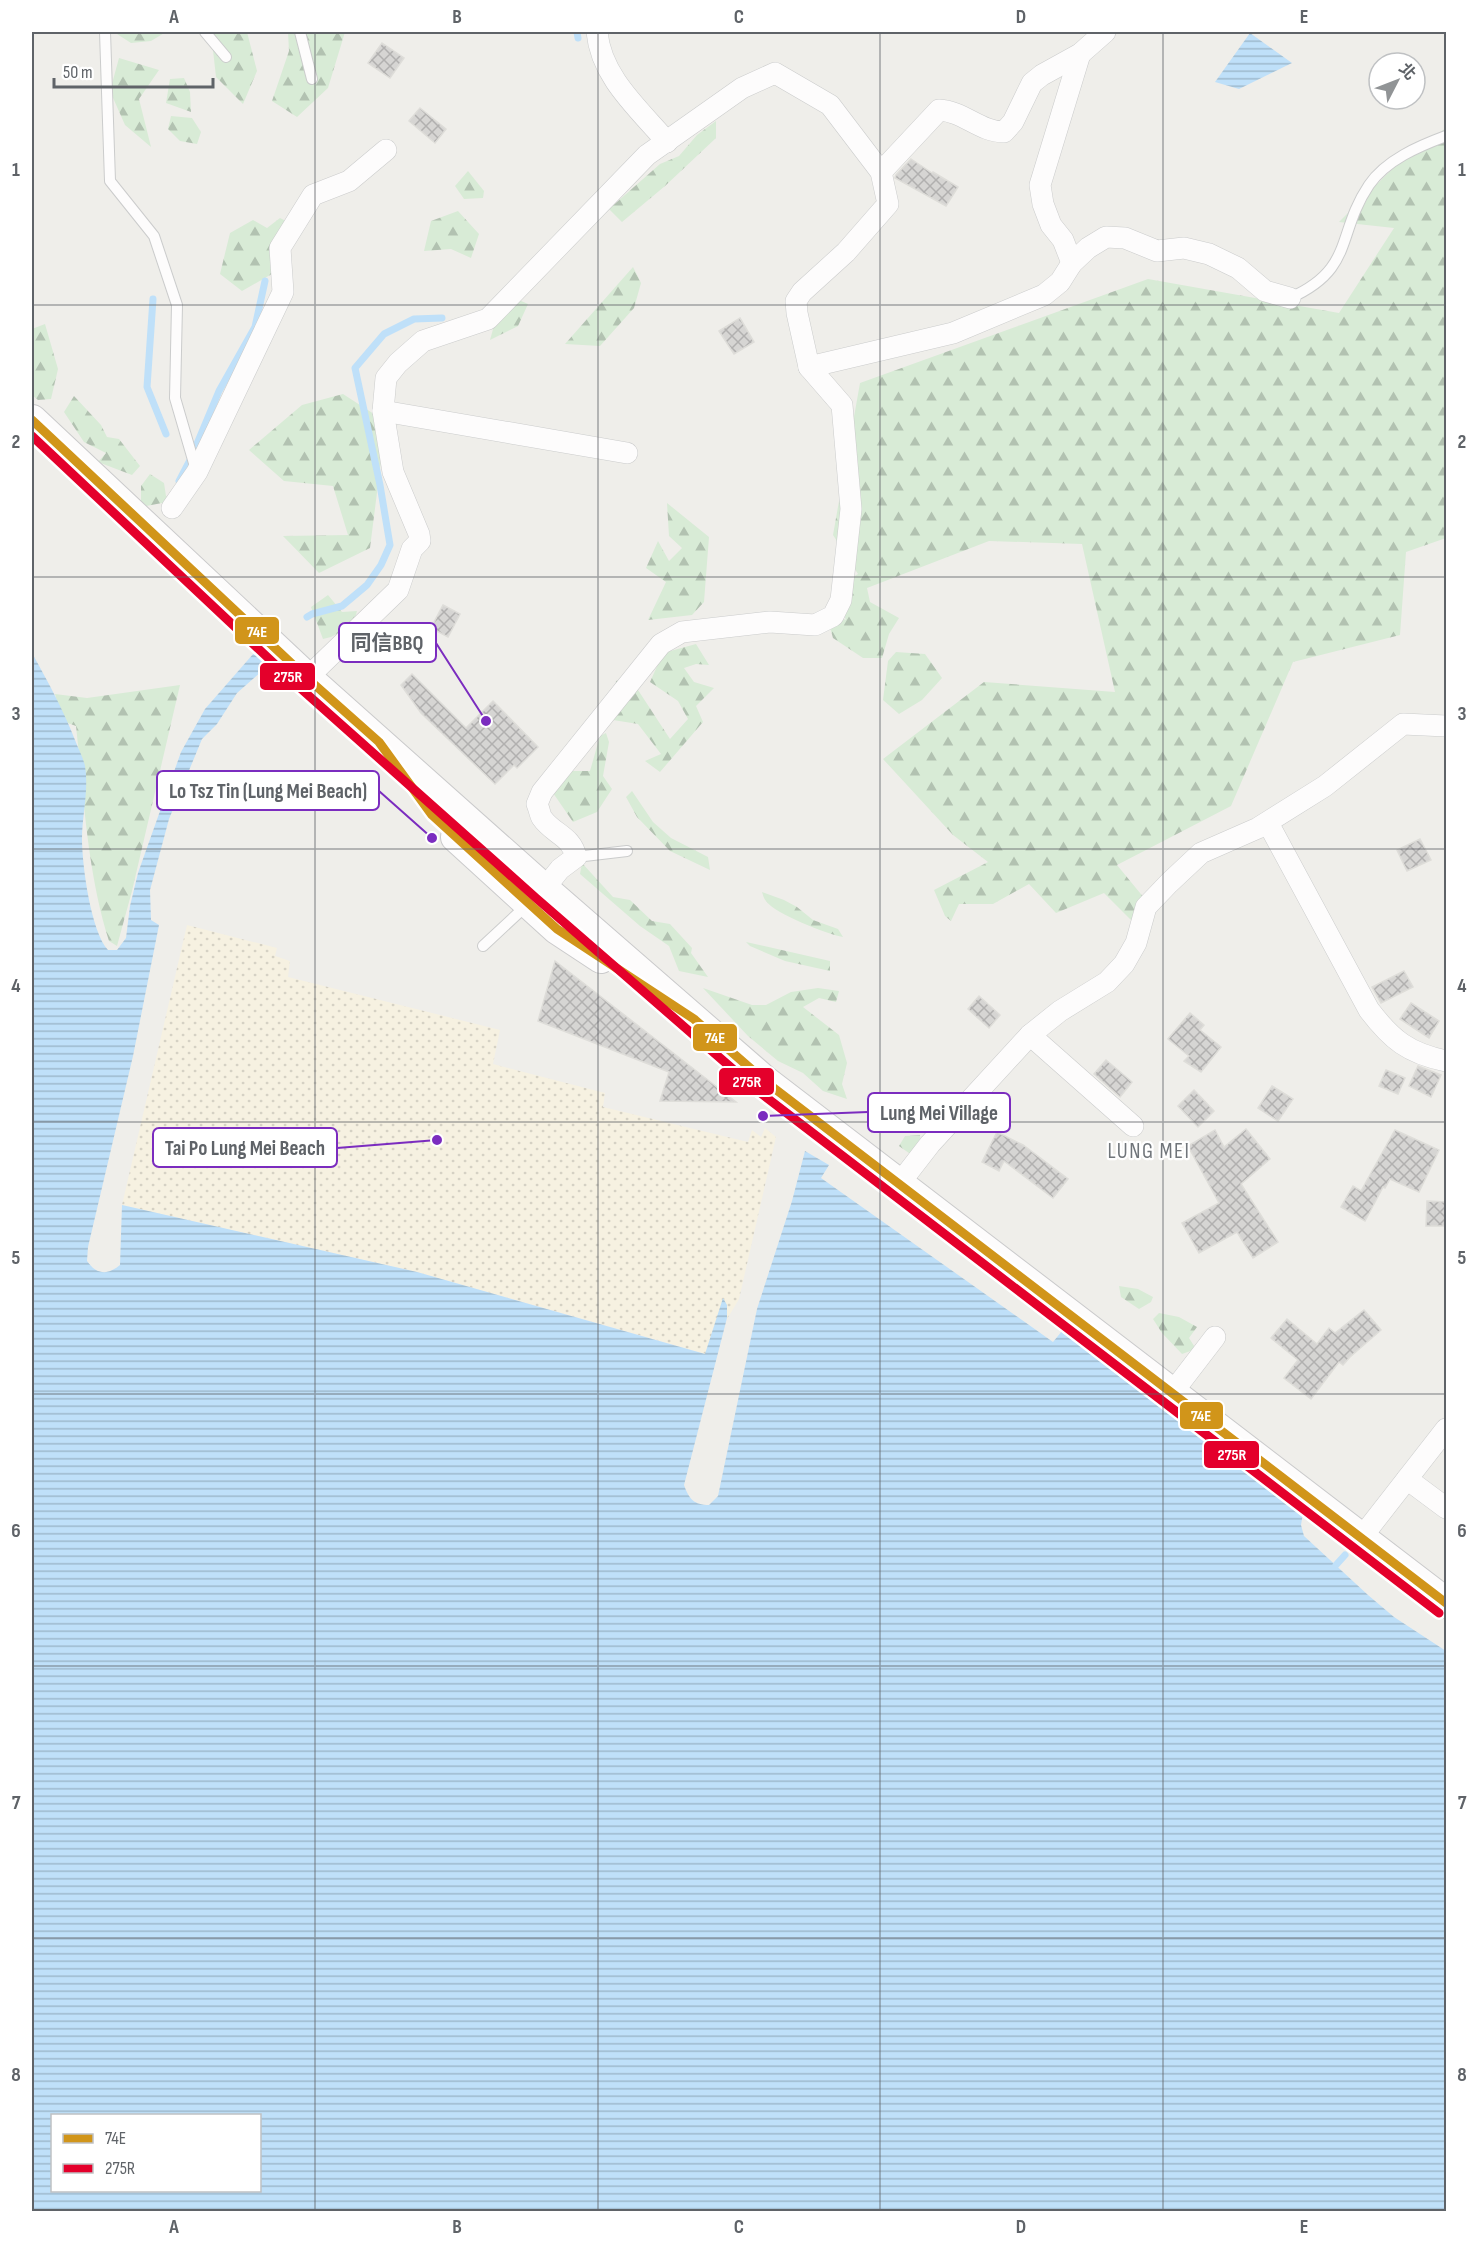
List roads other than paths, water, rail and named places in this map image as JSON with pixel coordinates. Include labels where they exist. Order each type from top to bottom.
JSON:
[{"type":"main road","points":[[32,420],[162,521],[307,678],[379,742],[536,896],[557,929],[694,1019],[766,1082],[1446,1603]]},
{"type":"street","points":[[597,32],[609,74],[667,142]]},
{"type":"street","points":[[881,172],[939,110],[950,110],[994,132],[1004,132],[1013,122],[1032,83],[1080,54],[1105,32]]},
{"type":"street","points":[[1072,263],[1063,240],[1051,225],[1042,204],[1040,185],[1080,54]]},
{"type":"street","points":[[307,678],[398,590],[412,549],[420,541],[393,472],[383,411],[386,378],[398,363],[423,341],[488,319],[646,155],[742,88],[775,73],[830,105],[881,172],[888,204],[846,252],[802,292],[796,301],[809,367],[842,405],[851,509],[841,600],[833,616],[814,625],[770,622],[682,632],[661,644],[542,792],[537,804],[542,818],[568,840],[574,848],[576,857],[560,869],[536,896]]},
{"type":"street","points":[[162,521],[197,472],[283,292],[280,248],[313,195],[350,181],[386,150]]},
{"type":"street","points":[[809,367],[953,333],[1044,295],[1060,282],[1072,263],[1088,248],[1106,237],[1125,238],[1157,251],[1184,248],[1209,254],[1238,268],[1265,291],[1290,298]]},
{"type":"street","points":[[383,411],[627,453]]},
{"type":"street","points":[[899,1184],[930,1143],[1030,1035],[1060,1011],[1107,982],[1124,964],[1136,943],[1146,907],[1201,853],[1268,823],[1325,786],[1403,724],[1446,726]]},
{"type":"street","points":[[1268,823],[1369,1010],[1384,1029],[1402,1045],[1446,1061]]},
{"type":"street","points":[[1030,1035],[1133,1126]]},
{"type":"street","points":[[1172,1393],[1215,1336]]},
{"type":"street","points":[[1361,1538],[1446,1429]]},
{"type":"street","points":[[1407,1479],[1446,1508]]},
{"type":"lane","points":[[105,32],[110,181],[154,236],[177,306],[175,398],[197,472]]},
{"type":"lane","points":[[205,32],[226,57]]},
{"type":"lane","points":[[300,32],[312,79]]},
{"type":"lane","points":[[1290,298],[1310,290],[1331,269],[1342,253],[1351,222],[1370,185],[1390,164],[1411,151],[1446,136]]},
{"type":"lane","points":[[576,857],[627,851]]},
{"type":"lane","points":[[483,946],[536,896]]},
{"type":"water","points":[[1250,33],[1292,63],[1239,89],[1215,82]]},
{"type":"water","points":[[259,652],[268,661],[262,671],[237,693],[217,724],[202,739],[169,819],[150,890],[151,920],[159,925],[133,1056],[88,1247],[87,1261],[94,1269],[102,1272],[111,1271],[120,1265],[122,1205],[417,1272],[705,1354],[723,1298],[727,1305],[727,1318],[684,1485],[693,1500],[699,1504],[709,1505],[718,1496],[757,1309],[792,1201],[805,1151],[829,1165],[821,1178],[1053,1342],[1062,1331],[1303,1513],[1301,1525],[1304,1536],[1394,1617],[1446,1651],[1446,2211],[32,2211],[32,653],[60,706],[84,763],[86,784],[82,839],[84,865],[92,914],[102,941],[108,950],[117,950],[126,938],[130,906],[138,873],[181,752],[205,709],[254,653]]},
{"type":"waterway","points":[[577,32],[578,38]]},
{"type":"waterway","points":[[179,481],[219,391],[255,327],[265,281]]},
{"type":"waterway","points":[[153,299],[147,387],[166,434]]},
{"type":"waterway","points":[[307,617],[342,606],[367,585],[381,565],[390,545],[380,485],[355,368],[384,334],[414,319],[442,318]]},
{"type":"waterway","points":[[1336,1565],[1345,1555]]},
{"type":"place","name":"同信BBQ","points":[[486,721]]},
{"type":"place","name":"Lo Tsz Tin (Lung Mei Beach)","points":[[432,838]]},
{"type":"place","name":"Lung Mei Village","points":[[763,1116]]},
{"type":"place","name":"Tai Po Lung Mei Beach","points":[[437,1140]]},
{"type":"district","name":"LUNG MEI","points":[[1149,1151]]}]
